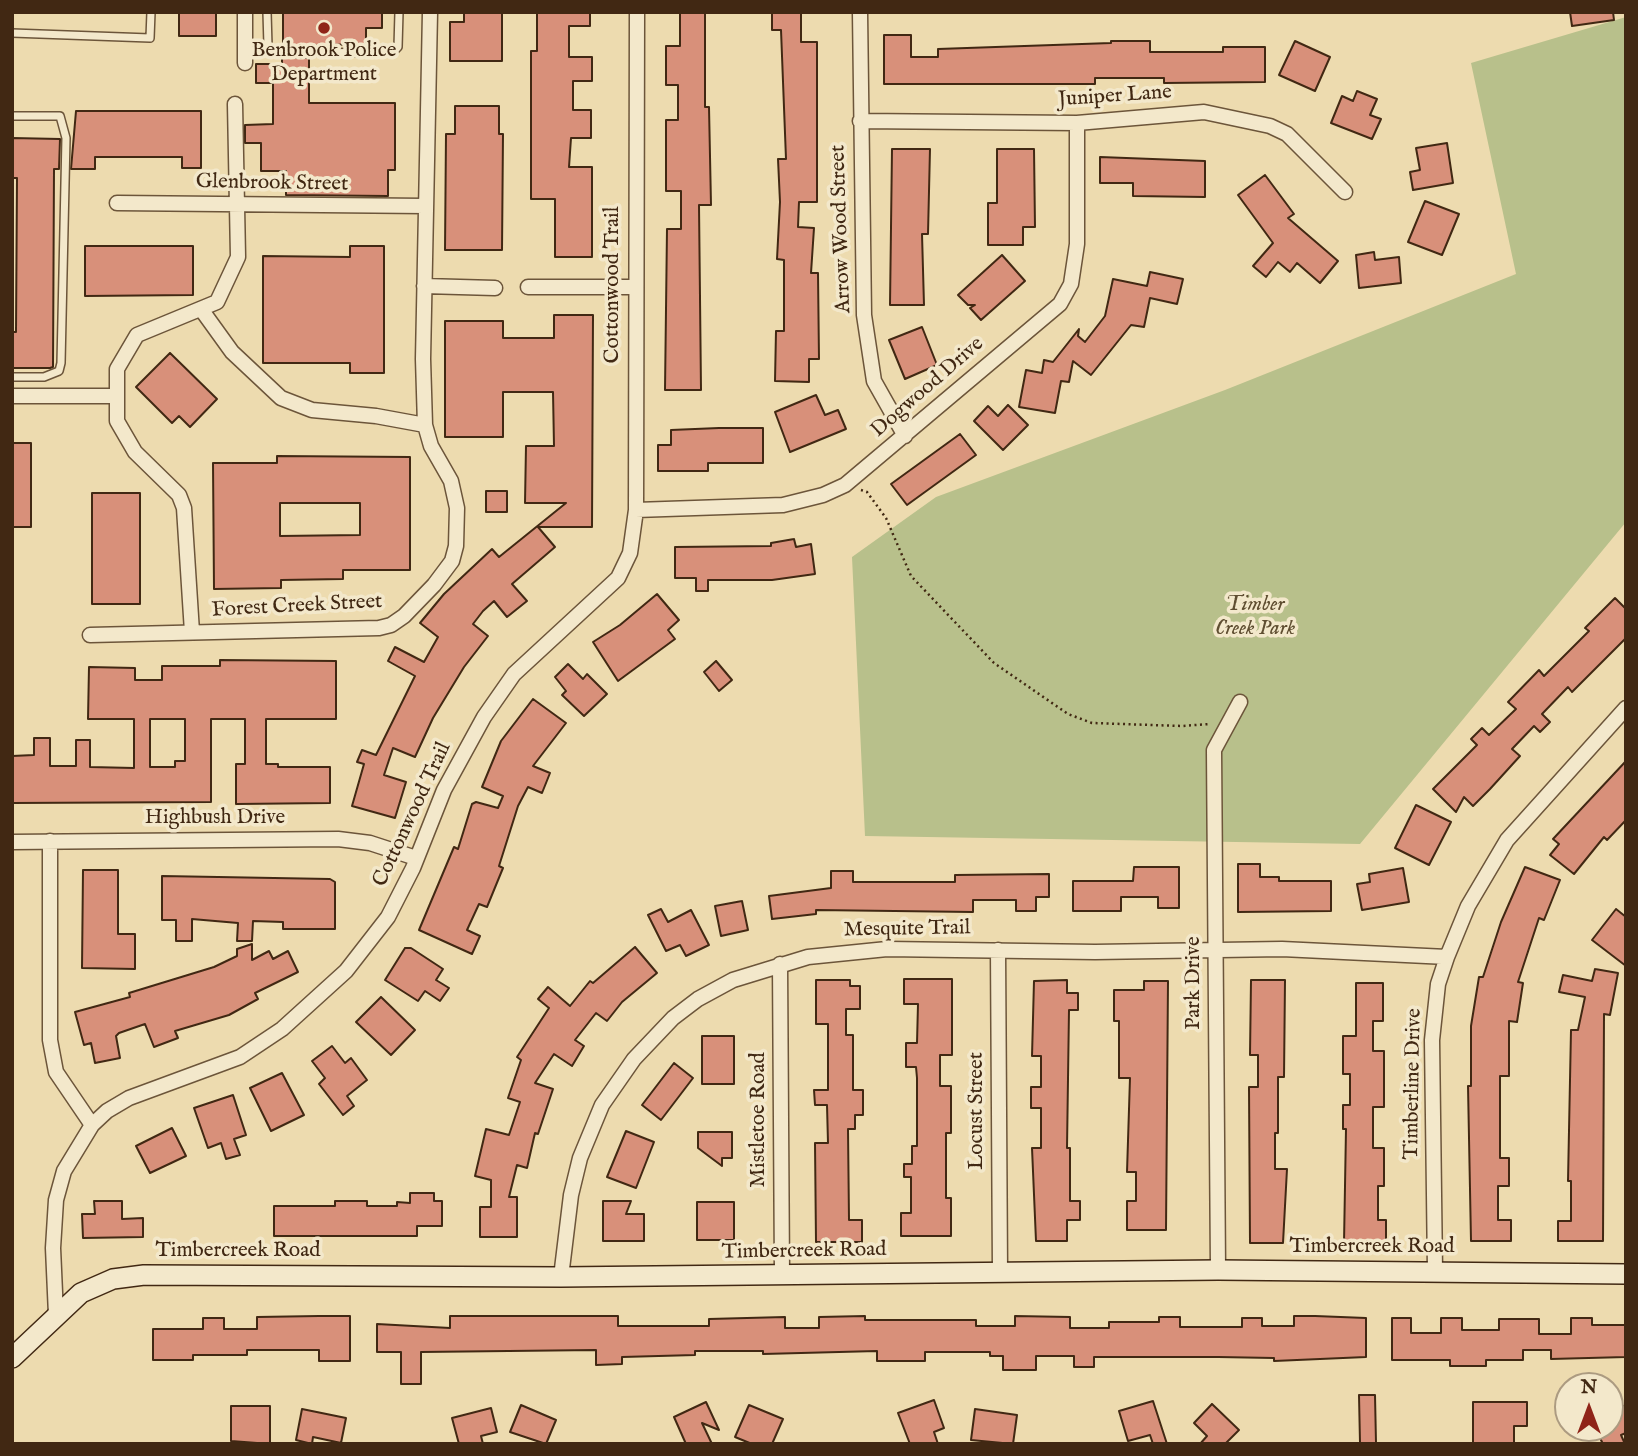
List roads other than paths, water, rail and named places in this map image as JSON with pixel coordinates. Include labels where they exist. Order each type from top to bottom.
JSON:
[{"type":"street","points":[[245,12],[245,63]]},
{"type":"street","name":"Forest Creek Street","points":[[90,635],[379,628],[391,625],[404,616],[434,585],[452,561],[456,546],[457,508],[451,481],[431,446],[425,425],[424,286],[430,12]]},
{"type":"street","name":"Cottonwood Trail","points":[[56,1315],[53,1248],[56,1200],[64,1171],[92,1125],[129,1098],[240,1057],[282,1030],[346,971],[388,917],[444,790],[484,718],[514,674],[618,578],[630,553],[636,510],[637,12]]},
{"type":"street","name":"Arrow Wood Street","points":[[860,12],[864,315],[874,381],[905,436]]},
{"type":"street","points":[[192,632],[184,508],[179,495],[135,452],[117,421],[117,369],[137,334],[217,302],[238,257],[235,104]]},
{"type":"street","name":"Juniper Lane","points":[[860,121],[1077,123],[1204,112],[1270,126],[1287,134],[1345,192]]},
{"type":"street","name":"Dogwood Drive","points":[[636,510],[783,505],[823,495],[845,485],[1060,304],[1071,284],[1077,244],[1077,123]]},
{"type":"street","name":"Glenbrook Street","points":[[117,204],[425,206]]},
{"type":"street","points":[[424,286],[495,288]]},
{"type":"street","points":[[528,287],[635,287]]},
{"type":"street","points":[[201,309],[232,352],[281,398],[312,410],[376,416],[425,425]]},
{"type":"street","points":[[12,396],[117,396]]},
{"type":"street","name":"Park Drive","points":[[1217,1270],[1214,750],[1240,702]]},
{"type":"street","name":"Timberline Drive","points":[[1435,1271],[1432,1040],[1438,984],[1447,957],[1468,906],[1507,840],[1626,708]]},
{"type":"street","name":"Highbush Drive","points":[[12,842],[338,839],[370,843],[416,858]]},
{"type":"street","points":[[51,841],[51,1040],[56,1072],[92,1125]]},
{"type":"street","name":"Mesquite Trail","points":[[561,1277],[571,1195],[580,1158],[602,1105],[634,1059],[673,1018],[698,999],[733,980],[780,964],[876,949],[1282,949],[1447,957]]},
{"type":"street","name":"Locust Street","points":[[998,950],[1000,1272]]},
{"type":"street","name":"Mistletoe Road","points":[[780,964],[782,1275]]},
{"type":"street","name":"Timbercreek Road","points":[[12,1358],[81,1293],[113,1279],[144,1275],[561,1277],[1217,1270],[1626,1274]]},
{"type":"lane","points":[[12,33],[150,38],[150,12]]},
{"type":"lane","points":[[267,12],[268,46],[272,52],[392,52],[398,47],[399,12]]},
{"type":"lane","points":[[12,116],[60,116],[66,138],[61,363],[59,371],[44,377],[12,377]]},
{"type":"place","name":"Benbrook Police Department","points":[[324,28]]},
{"type":"park label","name":"Timber Creek Park","points":[[1255,618]]}]
